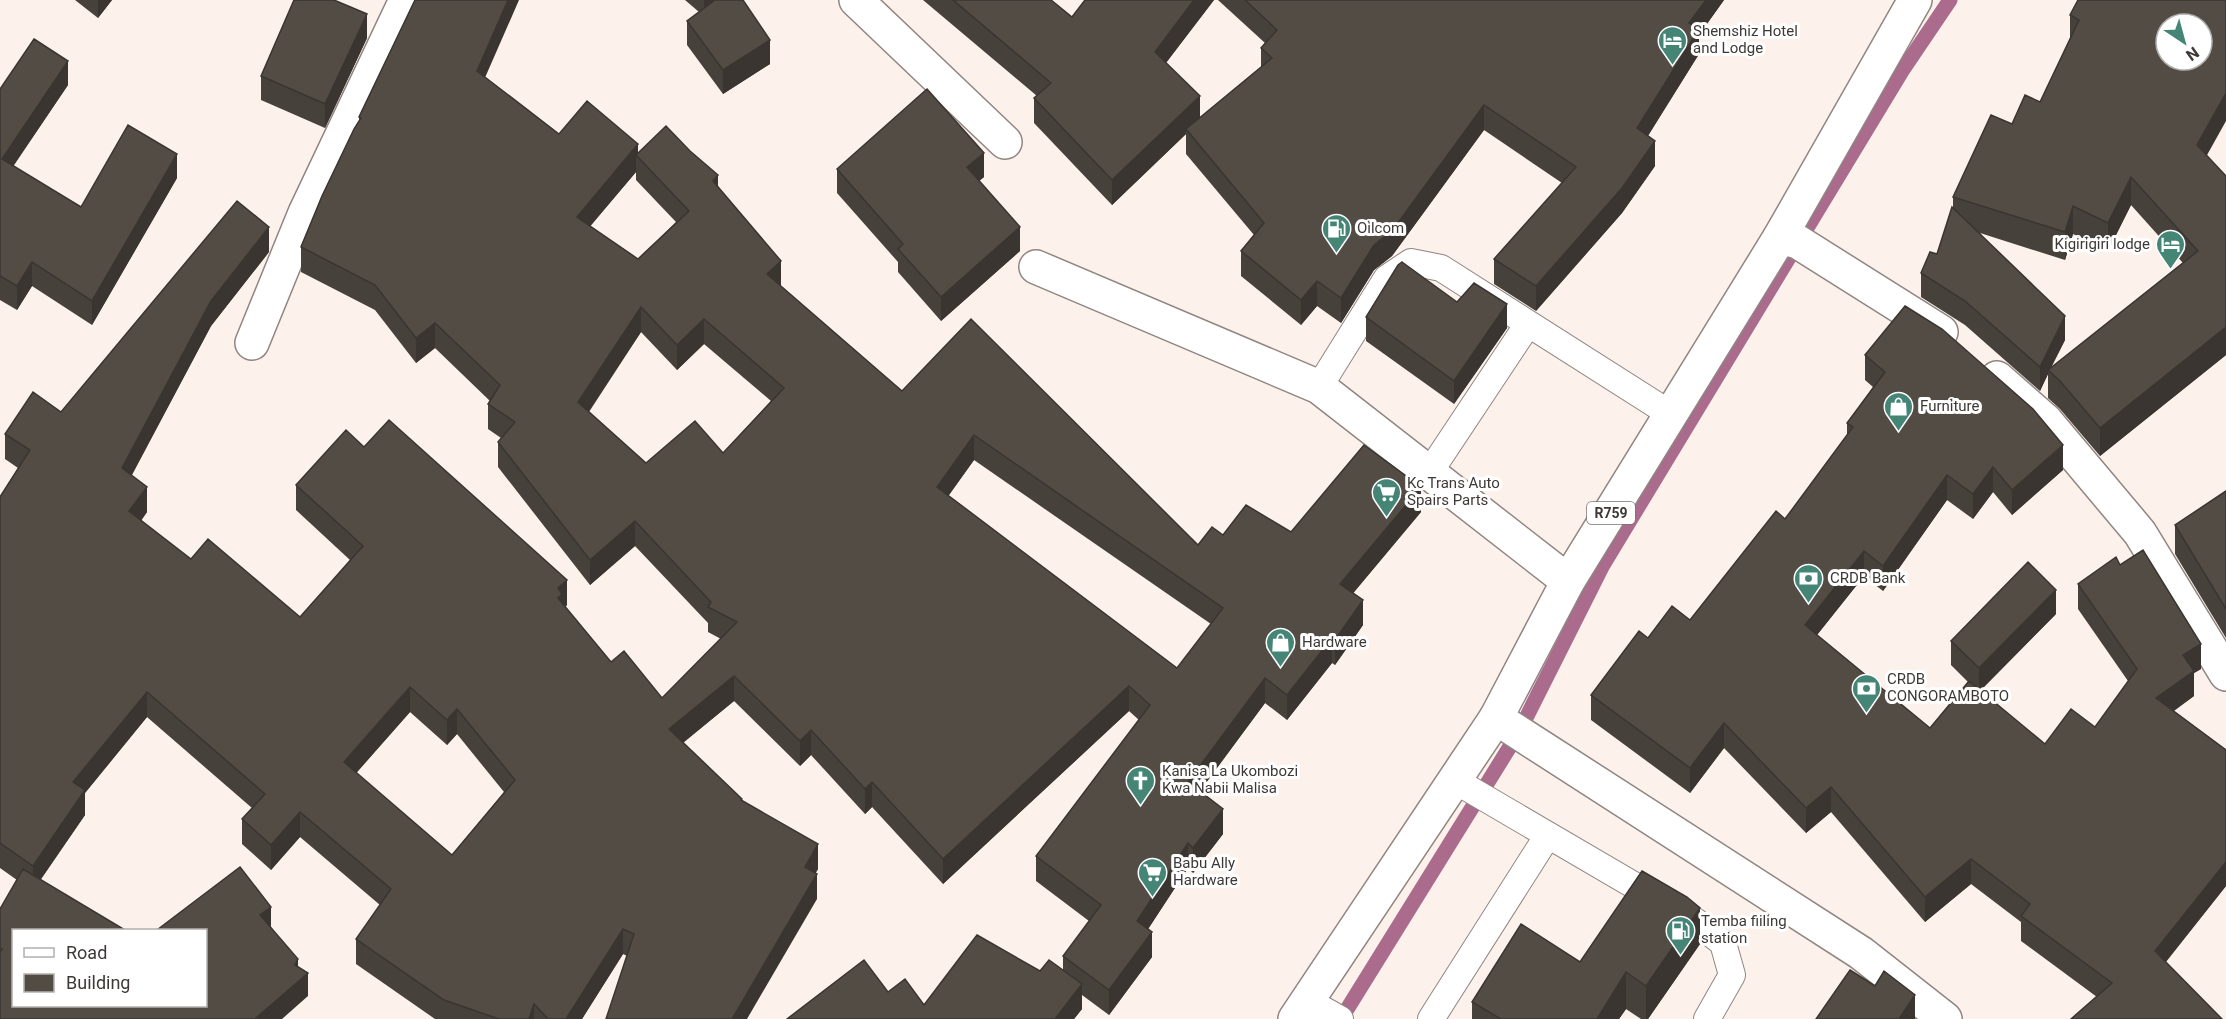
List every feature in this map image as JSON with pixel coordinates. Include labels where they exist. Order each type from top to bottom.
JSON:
[{"type":"street","points":[[252,343],[305,213],[406,0]]},
{"type":"street","points":[[856,0],[1005,142]]},
{"type":"street","name":"R759","points":[[1301,1010],[1496,718],[1568,581],[1780,237],[1915,0]]},
{"type":"street","points":[[1780,237],[1798,242],[1953,339],[2046,421],[2140,533],[2226,674]]},
{"type":"street","points":[[1036,267],[1318,387],[1568,581]]},
{"type":"street","points":[[1496,718],[1861,953],[1945,1019]]},
{"type":"lane","points":[[1318,387],[1387,278],[1411,262],[1440,268],[1672,415]]},
{"type":"lane","points":[[1429,473],[1528,324]]},
{"type":"lane","points":[[1454,780],[1695,921],[1723,943],[1732,975],[1707,1019]]},
{"type":"lane","points":[[1431,1019],[1548,835]]},
{"type":"lane","points":[[1301,1010],[1340,1019]]},
{"type":"building","points":[[294,0],[334,0],[367,14],[325,104],[261,76]]},
{"type":"building","points":[[415,0],[508,0],[477,71],[559,134],[587,101],[638,144],[577,217],[638,259],[689,211],[636,155],[666,126],[718,175],[713,181],[781,261],[767,274],[902,391],[971,319],[1198,545],[1212,527],[1223,535],[1246,505],[1291,532],[1364,445],[1421,487],[1340,584],[1363,600],[1335,640],[1332,638],[1287,695],[1265,678],[1188,782],[1223,809],[1193,848],[1188,843],[1137,921],[1152,932],[1109,990],[1063,956],[1101,905],[1036,856],[1150,705],[1129,686],[943,859],[872,782],[865,789],[811,730],[800,741],[734,676],[669,729],[741,800],[818,844],[805,867],[817,874],[732,1019],[606,1019],[634,934],[623,929],[566,1019],[548,1019],[534,1004],[529,1019],[499,1019],[444,1000],[356,939],[391,889],[300,812],[271,845],[242,819],[265,794],[147,692],[73,782],[85,790],[33,866],[0,843],[0,497],[30,450],[5,434],[33,392],[61,412],[237,201],[269,227],[211,301],[122,468],[147,487],[129,511],[191,559],[208,539],[300,617],[363,546],[296,485],[346,430],[364,447],[389,420],[567,580],[558,588],[562,594],[558,598],[611,662],[624,651],[662,698],[737,622],[708,607],[711,602],[635,521],[590,560],[498,442],[515,422],[488,404],[500,385],[435,323],[416,338],[375,285],[301,247],[322,196],[361,118],[359,117]],"holes":[[[641,307],[677,345],[704,319],[784,388],[723,453],[695,421],[646,463],[578,402]],[[974,435],[1223,608],[1177,668],[937,487]],[[410,687],[447,720],[457,709],[515,780],[452,855],[344,762]]]},
{"type":"building","points":[[715,0],[743,0],[770,40],[723,70],[687,21]]},
{"type":"building","points":[[953,0],[1051,0],[1072,17],[1085,0],[1194,0],[1155,52],[1200,96],[1112,180],[1034,98],[1051,83]]},
{"type":"building","points":[[1245,0],[1706,0],[1689,23],[1699,29],[1637,128],[1655,141],[1622,188],[1536,286],[1494,259],[1576,167],[1484,105],[1392,231],[1374,245],[1341,298],[1317,281],[1301,300],[1241,251],[1264,223],[1186,129],[1272,58],[1261,48],[1277,30]]},
{"type":"building","points":[[2078,0],[2226,0],[2226,93],[2197,145],[2226,176],[2226,327],[2100,428],[2048,370],[2198,251],[2131,177],[2108,223],[2073,206],[2065,232],[1953,197],[1991,115],[2012,124],[2025,95],[2040,102],[2079,20],[2070,15]]},
{"type":"building","points":[[34,39],[68,61],[2,159],[81,207],[128,125],[177,154],[92,301],[32,262],[17,286],[0,276],[0,89]]},
{"type":"building","points":[[927,89],[984,153],[967,167],[1020,227],[941,297],[898,249],[903,244],[837,169]]},
{"type":"building","points":[[1952,207],[2065,316],[2040,367],[1965,301],[1921,273],[1930,252],[1937,254]]},
{"type":"building","points":[[1402,262],[1457,302],[1474,283],[1507,304],[1454,381],[1366,317]]},
{"type":"building","points":[[1905,306],[1942,329],[2033,409],[2063,445],[2012,490],[1993,467],[1973,494],[1947,475],[1883,566],[1864,551],[1805,625],[1930,728],[1969,681],[2045,744],[2071,709],[2095,727],[2137,669],[2078,584],[2116,557],[2120,565],[2143,550],[2201,644],[2183,655],[2194,671],[2156,698],[2226,750],[2226,862],[2155,951],[2222,1019],[2071,1019],[2112,983],[2021,916],[2030,904],[1971,859],[1925,897],[1831,787],[1806,808],[1724,723],[1690,768],[1591,695],[1639,631],[1648,638],[1672,606],[1690,620],[1776,511],[1785,519],[1853,427],[1847,423],[1885,372],[1865,355]]},
{"type":"building","points":[[2226,491],[2226,609],[2175,525]]},
{"type":"building","points":[[2028,562],[2056,590],[1979,668],[1951,641]]},
{"type":"building","points":[[240,867],[271,907],[260,915],[298,959],[295,965],[308,973],[256,1018],[258,1019],[0,1019],[0,952],[2,949],[0,948],[0,909],[23,869],[123,929],[12,929],[12,1007],[207,1007],[207,929],[158,929]]},
{"type":"building","points":[[1642,871],[1687,897],[1700,908],[1646,986],[1626,972],[1597,1019],[1501,1019],[1472,1002],[1521,924],[1580,962]]},
{"type":"building","points":[[977,935],[1040,971],[1049,960],[1082,984],[1055,1019],[787,1019],[864,960],[888,992],[905,979],[924,1005]]},
{"type":"building","points":[[1850,970],[1875,986],[1884,971],[1915,995],[1899,1019],[1816,1019]]},
{"type":"waterway","points":[[1341,1019],[1519,732],[1603,565],[1902,71],[1950,0]]},
{"type":"place","name":"Shemshiz Hotel and Lodge","points":[[1672,66]]},
{"type":"place","name":"Oilcom","points":[[1336,254]]},
{"type":"place","name":"Kigirigiri lodge","points":[[2171,270]]},
{"type":"place","name":"Furniture","points":[[1899,432]]},
{"type":"place","name":"Kc Trans Auto Spairs Parts","points":[[1386,518]]},
{"type":"place","name":"CRDB Bank","points":[[1809,604]]},
{"type":"place","name":"Hardware","points":[[1281,668]]},
{"type":"place","name":"CRDB CONGORAMBOTO","points":[[1866,714]]},
{"type":"place","name":"Kanisa La Ukombozi Kwa Nabii Malisa","points":[[1141,806]]},
{"type":"place","name":"Babu Ally Hardware","points":[[1152,898]]},
{"type":"place","name":"Temba fiiling station","points":[[1680,956]]}]
